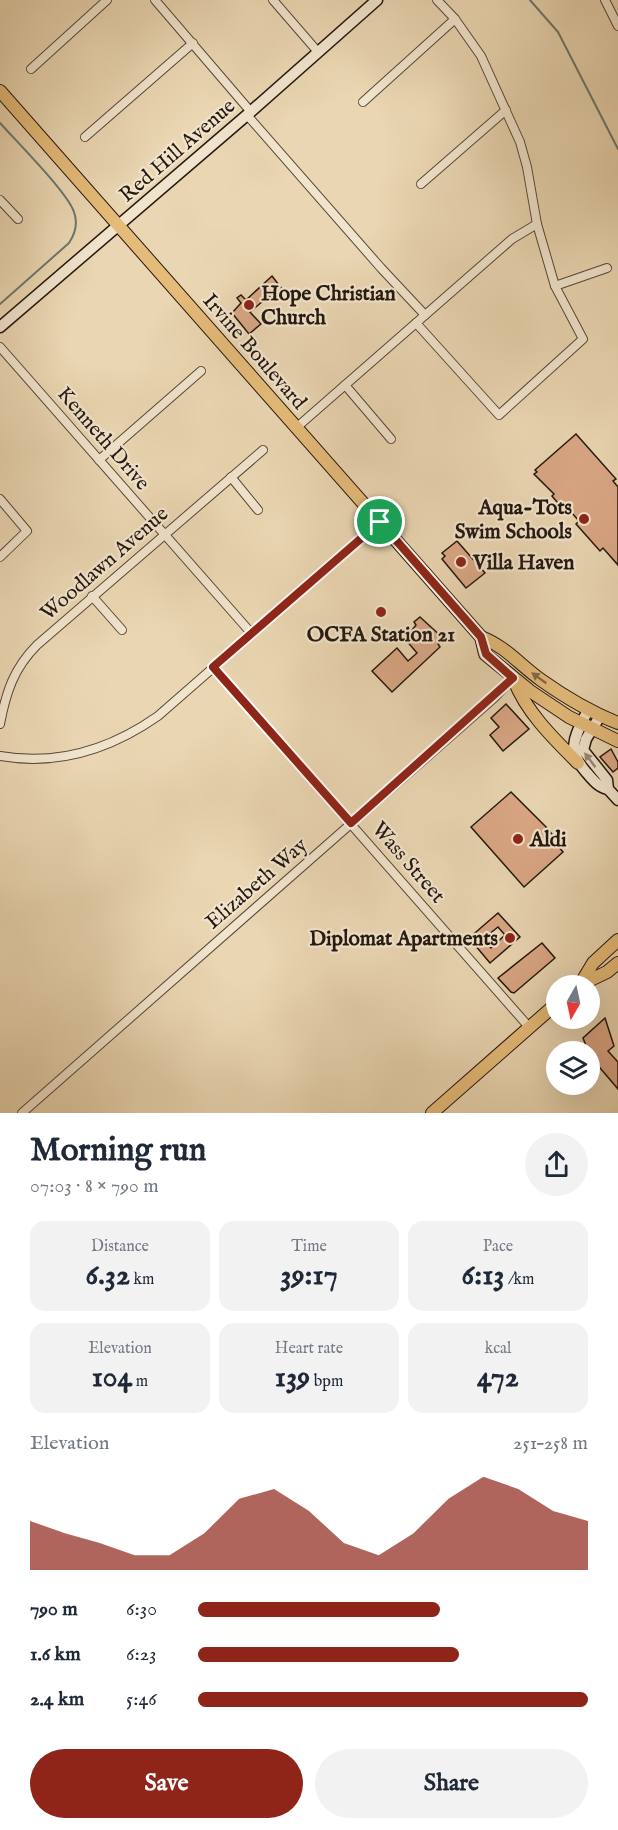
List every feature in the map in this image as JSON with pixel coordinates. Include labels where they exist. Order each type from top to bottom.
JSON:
[{"type":"main road","name":"Red Hill Avenue","points":[[0,327],[249,114],[377,0]]},
{"type":"main road","name":"Irvine Boulevard","points":[[0,91],[481,637],[486,654],[513,678],[552,707],[618,741]]},
{"type":"main road","name":"Irvine Boulevard","points":[[481,637],[497,643],[540,679],[588,710],[618,723]]},
{"type":"main road","points":[[513,678],[519,694],[528,707],[599,787],[608,789],[618,800]]},
{"type":"main road","points":[[588,710],[583,750],[607,780],[608,789]]},
{"type":"main road","points":[[578,763],[573,749],[574,742],[587,726],[600,716]]},
{"type":"main road","points":[[586,975],[593,963],[618,940]]},
{"type":"main road","points":[[600,975],[618,963]]},
{"type":"main road","points":[[432,1113],[546,1013]]},
{"type":"street","points":[[31,69],[107,0]]},
{"type":"street","points":[[155,0],[193,43],[249,114],[381,268],[425,315]]},
{"type":"street","points":[[273,0],[318,52]]},
{"type":"street","points":[[416,323],[499,415],[583,339],[555,286],[537,224],[520,142],[481,56],[455,19],[437,0]]},
{"type":"street","points":[[605,0],[618,26]]},
{"type":"street","points":[[363,102],[455,19]]},
{"type":"street","points":[[85,137],[193,43]]},
{"type":"street","points":[[421,184],[506,110]]},
{"type":"street","points":[[0,200],[18,219]]},
{"type":"street","points":[[296,428],[512,239],[537,224]]},
{"type":"street","points":[[555,286],[607,268]]},
{"type":"street","name":"Kenneth Drive","points":[[0,347],[252,634]]},
{"type":"street","points":[[99,460],[201,371]]},
{"type":"street","points":[[345,385],[391,439]]},
{"type":"street","name":"Woodlawn Avenue","points":[[0,724],[10,683],[20,664],[37,645],[263,450]]},
{"type":"street","points":[[231,477],[258,510]]},
{"type":"street","points":[[0,499],[27,531],[0,557]]},
{"type":"street","points":[[0,756],[30,759],[63,757],[118,740],[158,716],[380,522]]},
{"type":"street","points":[[93,596],[122,630]]},
{"type":"street","name":"Wass Street","points":[[213,667],[529,1027]]},
{"type":"street","name":"Elizabeth Way","points":[[22,1113],[513,678]]},
{"type":"building","name":"Hope Christian Church","points":[[272,276],[282,289],[271,298],[269,296],[250,312],[261,324],[249,334],[232,313],[241,303],[237,298],[241,295],[246,300]]},
{"type":"building","points":[[576,434],[616,479],[613,481],[618,487],[618,565],[603,548],[600,551],[576,524],[579,521],[571,512],[568,515],[552,496],[554,494],[534,474],[537,472],[535,470]]},
{"type":"building","name":"Villa Haven","points":[[457,541],[485,573],[466,588],[442,559],[445,556],[442,553]]},
{"type":"building","points":[[420,617],[444,639],[438,644],[440,647],[392,692],[372,671],[397,648],[408,661],[417,653],[405,639],[416,625],[414,622]]},
{"type":"building","points":[[506,704],[529,729],[503,751],[490,735],[499,727],[491,718]]},
{"type":"building","points":[[611,749],[618,762],[618,768],[613,772],[600,757]]},
{"type":"building","name":"Aldi","points":[[511,792],[547,828],[563,852],[524,887],[471,827]]},
{"type":"building","name":"Diplomat Apartments","points":[[498,913],[520,937],[490,963],[469,938]],"holes":[[[498,927],[505,935],[491,948],[483,939]]]},
{"type":"building","points":[[542,943],[555,958],[514,993],[511,992],[498,978]]},
{"type":"building","points":[[605,1018],[614,1046],[608,1051],[618,1062],[618,1089],[600,1068],[600,1041],[584,1041],[583,1038],[593,1029],[600,1029],[600,1023]]},
{"type":"waterway","points":[[530,0],[558,32],[618,149]]},
{"type":"waterway","points":[[0,123],[62,192],[74,212],[76,224],[69,243],[0,304]]},
{"type":"place","name":"Hope Christian Church","points":[[249,305]]},
{"type":"place","name":"Aqua-Tots Swim Schools","points":[[584,519]]},
{"type":"place","name":"Villa Haven","points":[[461,562]]},
{"type":"place","name":"OCFA Station 21","points":[[381,612]]},
{"type":"place","name":"Aldi","points":[[518,839]]},
{"type":"place","name":"Diplomat Apartments","points":[[510,938]]},
{"type":"route","points":[[380,522],[481,637],[486,654],[513,678],[494,698],[351,823],[213,667],[380,522]]}]
